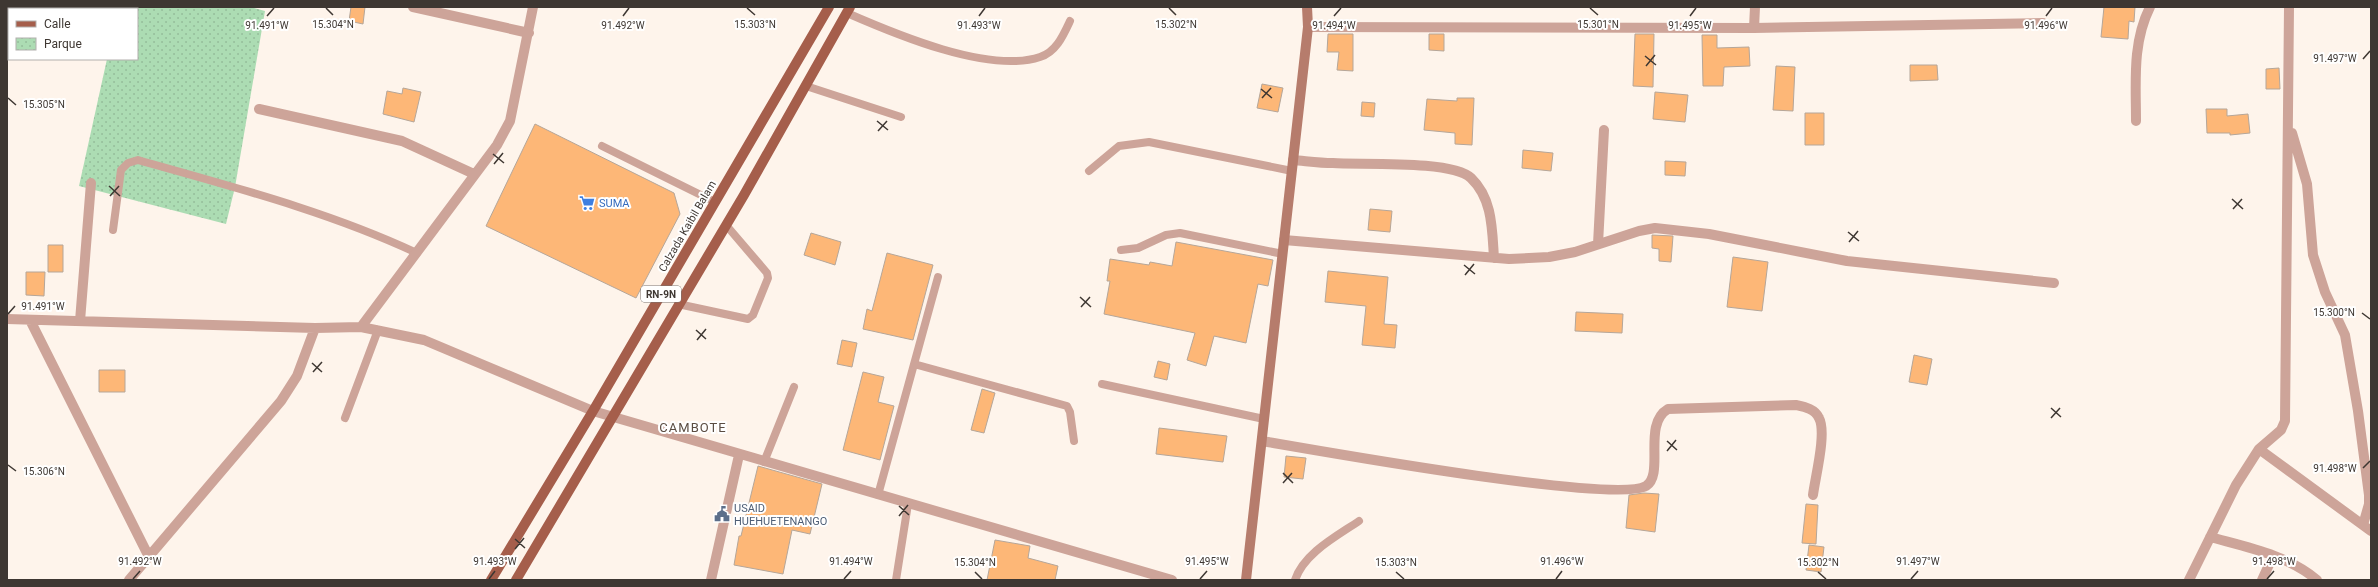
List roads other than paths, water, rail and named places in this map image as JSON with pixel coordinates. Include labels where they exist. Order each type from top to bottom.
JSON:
[{"type":"main road","name":"Calzada Kaibil Balam","points":[[491,580],[593,411],[829,7]]},
{"type":"main road","name":"RN-9N","points":[[516,580],[614,417],[678,304],[726,225],[848,10]]},
{"type":"street","points":[[413,7],[529,33]]},
{"type":"street","points":[[361,327],[497,145],[510,121],[529,33],[533,7]]},
{"type":"street","points":[[1246,580],[1308,26],[1307,7]]},
{"type":"street","points":[[1754,28],[1755,7]]},
{"type":"street","points":[[2136,121],[2135,62],[2141,24],[2150,7]]},
{"type":"street","points":[[2189,580],[2236,484],[2259,449],[2281,430],[2285,421],[2289,7]]},
{"type":"street","points":[[1308,26],[1754,28],[2043,23]]},
{"type":"street","points":[[259,109],[402,141],[474,174]]},
{"type":"street","points":[[2289,123],[2307,184],[2313,256],[2325,292],[2345,335],[2358,412],[2369,495],[2367,528]]},
{"type":"street","points":[[1598,244],[1604,130]]},
{"type":"street","points":[[1293,160],[1446,168],[1470,177],[1483,194],[1491,214],[1494,258]]},
{"type":"street","points":[[80,321],[91,183]]},
{"type":"street","points":[[1284,240],[1494,258],[1549,257],[1575,252],[1655,228],[1709,234],[1846,261],[2054,282]]},
{"type":"street","points":[[7,319],[315,328],[361,327],[424,340],[593,411],[739,455],[1172,580]]},
{"type":"street","points":[[30,320],[149,557]]},
{"type":"street","points":[[129,580],[281,401],[297,376],[315,328]]},
{"type":"street","points":[[1262,441],[1546,485],[1626,491],[1646,486],[1652,478],[1658,417],[1668,409],[1796,405],[1811,409],[1820,418],[1822,431],[1812,495]]},
{"type":"street","points":[[2259,449],[2367,528]]},
{"type":"street","points":[[711,580],[739,455]]},
{"type":"street","points":[[2210,537],[2273,556],[2305,570],[2317,580]]},
{"type":"street","points":[[2262,580],[2273,556]]},
{"type":"lane","points":[[848,10],[932,46],[986,59],[1017,62],[1041,57],[1060,44],[1070,21]]},
{"type":"lane","points":[[806,86],[901,117]]},
{"type":"lane","points":[[1089,171],[1120,146],[1149,142],[1292,171]]},
{"type":"lane","points":[[602,146],[715,202]]},
{"type":"lane","points":[[113,230],[121,170],[128,163],[138,160],[286,202],[368,230],[417,253]]},
{"type":"lane","points":[[678,304],[748,319],[753,315],[768,278],[767,274],[726,225]]},
{"type":"lane","points":[[1121,250],[1138,248],[1166,235],[1180,233],[1283,254]]},
{"type":"lane","points":[[878,495],[938,277]]},
{"type":"lane","points":[[345,418],[378,330]]},
{"type":"lane","points":[[914,364],[1067,406],[1070,412],[1074,441]]},
{"type":"lane","points":[[1102,384],[1264,419]]},
{"type":"lane","points":[[764,462],[794,387]]},
{"type":"lane","points":[[896,580],[908,504]]},
{"type":"lane","points":[[1295,580],[1298,569],[1309,558],[1359,521]]},
{"type":"place","name":"SUMA","points":[[587,203]]},
{"type":"place","name":"USAID HUEHUETENANGO","points":[[722,514]]},
{"type":"district","name":"CAMBOTE","points":[[693,427]]}]
